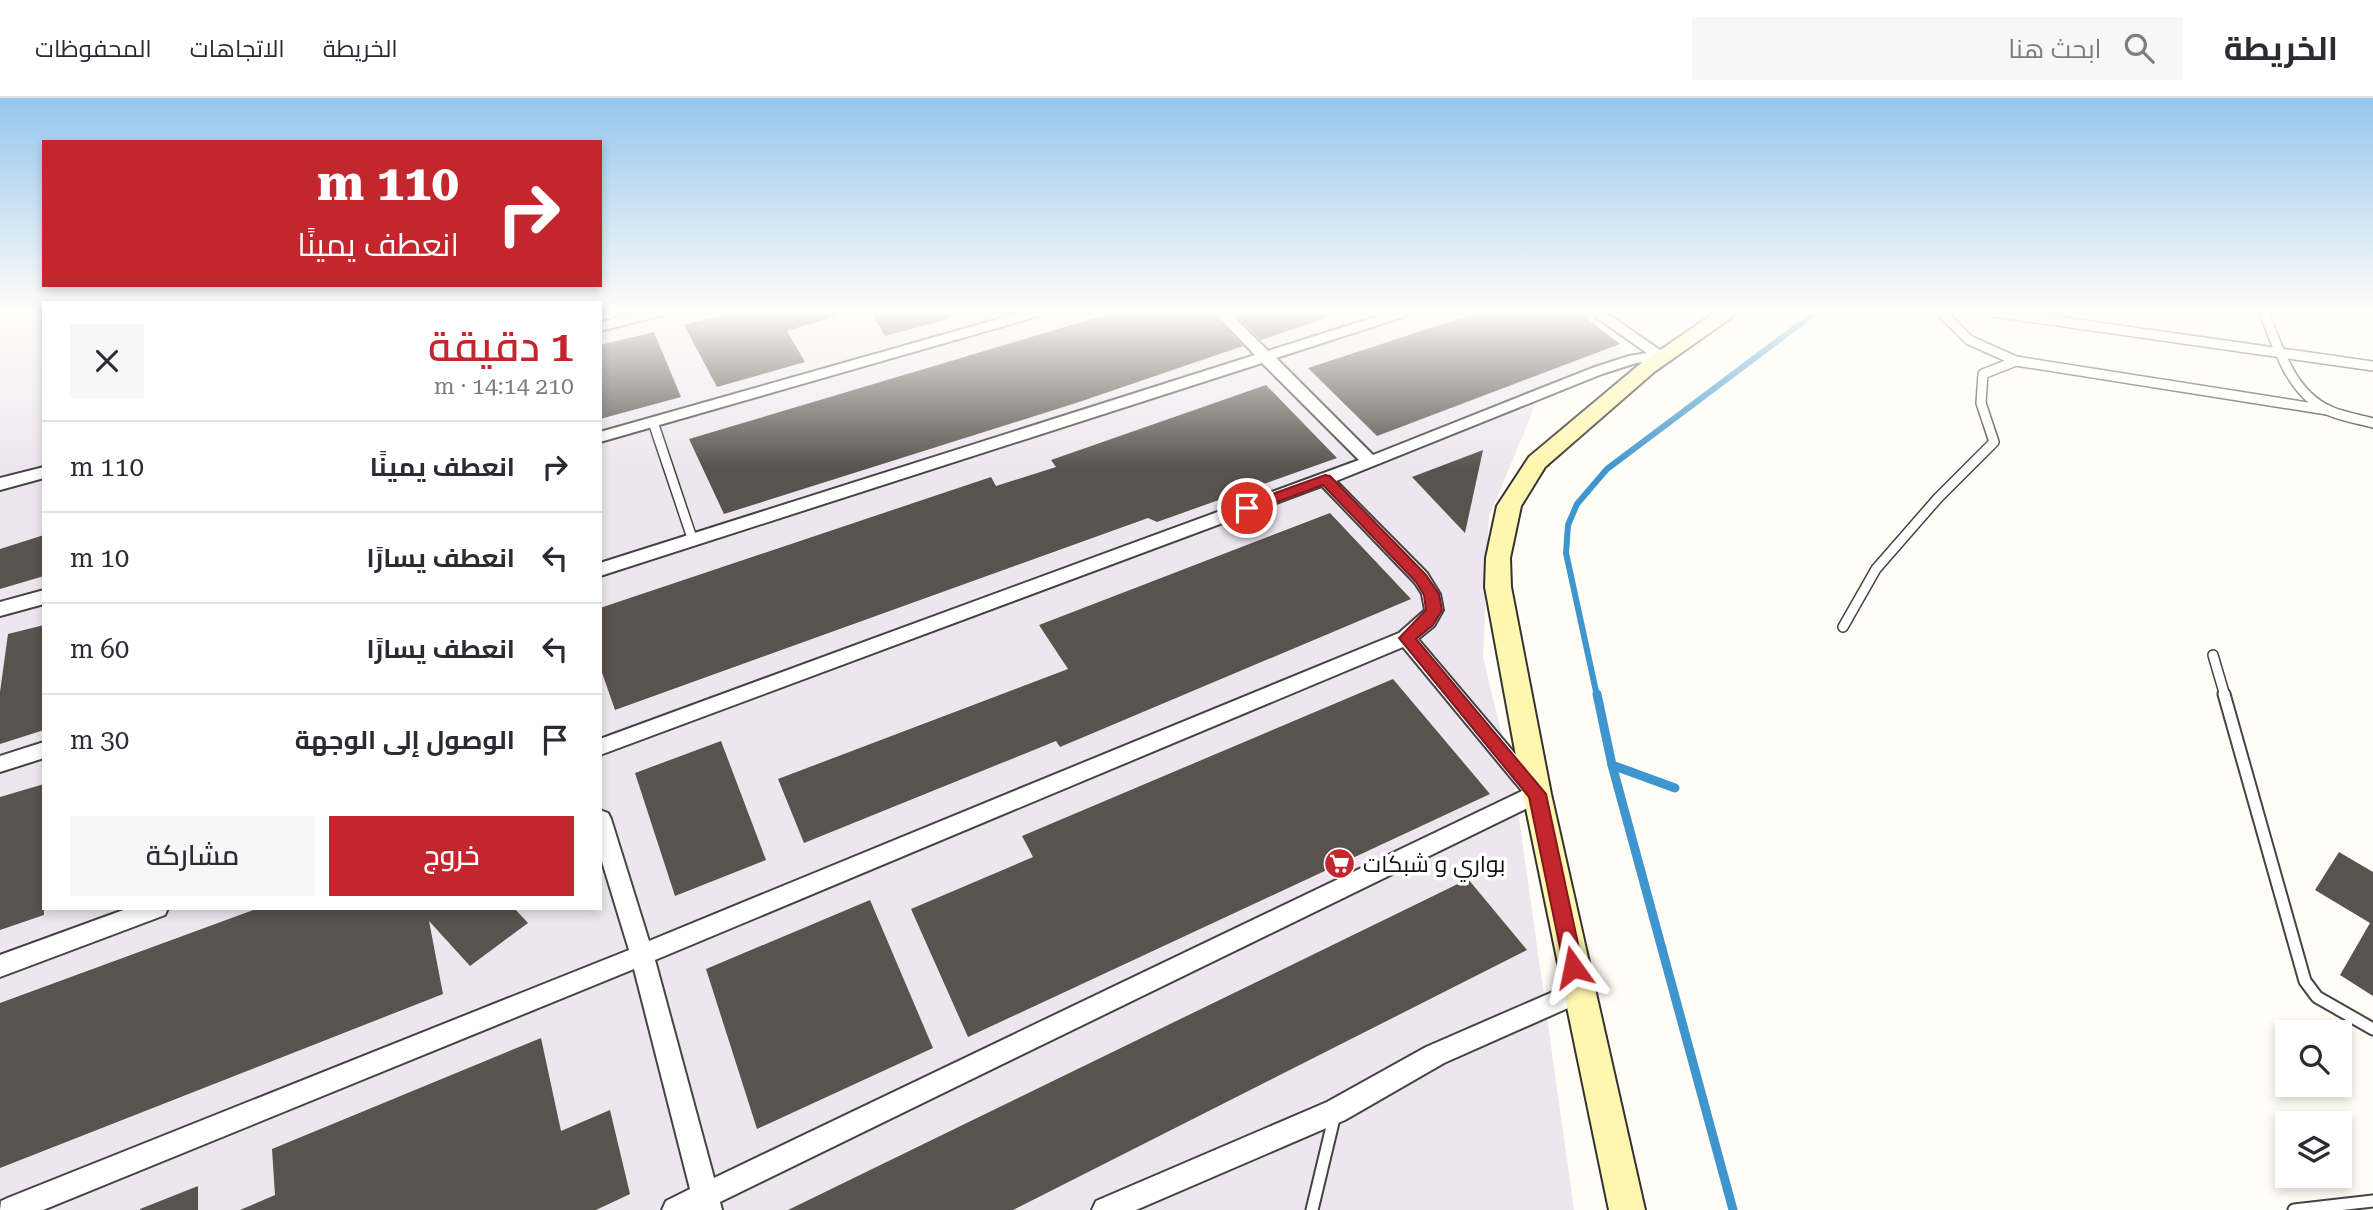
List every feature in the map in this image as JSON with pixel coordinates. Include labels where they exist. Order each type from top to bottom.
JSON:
[{"type":"street","points":[[602,436],[856,364]]},
{"type":"street","points":[[602,569],[1241,364]]},
{"type":"street","points":[[1273,364],[1370,462]]},
{"type":"street","points":[[602,746],[1325,480],[1619,364]]},
{"type":"street","points":[[1628,1210],[1578,992],[1537,794],[1498,587],[1498,558],[1509,506],[1536,462],[1654,364]]},
{"type":"street","points":[[0,484],[42,473]]},
{"type":"street","points":[[10,1210],[642,955],[1406,638],[1427,621],[1434,610],[1432,594],[1421,579],[1325,480]]},
{"type":"street","points":[[0,609],[42,598]]},
{"type":"street","points":[[1406,638],[1537,794]]},
{"type":"street","points":[[0,764],[42,751]]},
{"type":"street","points":[[675,1210],[706,1203],[1537,794]]},
{"type":"street","points":[[602,825],[642,955],[706,1203]]},
{"type":"street","points":[[0,966],[152,910]]},
{"type":"street","points":[[1105,1210],[1336,1111],[1435,1055],[1578,992]]},
{"type":"lane","points":[[1843,627],[1876,569],[1938,498],[1994,442],[1980,402],[1983,374],[2009,364]]},
{"type":"lane","points":[[2034,364],[2327,410],[2373,423]]},
{"type":"lane","points":[[2287,364],[2301,389],[2327,410]]},
{"type":"lane","points":[[653,422],[693,541]]},
{"type":"lane","points":[[2213,655],[2305,981],[2318,998],[2373,1029]]},
{"type":"lane","points":[[1312,1210],[1336,1111]]},
{"type":"lane","points":[[2294,1210],[2373,1201]]},
{"type":"shaded area","points":[[0,364],[42,364],[42,910],[602,910],[602,364],[1623,364],[1536,403],[1489,517],[1483,657],[1515,789],[1574,1210],[0,1210]]},
{"type":"building","points":[[602,364],[667,364],[681,397],[602,418]]},
{"type":"building","points":[[705,364],[798,364],[717,387]]},
{"type":"building","points":[[941,364],[1191,364],[724,514],[689,439]]},
{"type":"building","points":[[1321,364],[1567,364],[1377,436],[1308,368]]},
{"type":"building","points":[[1266,385],[1337,458],[1157,522],[1148,518],[615,710],[602,673],[602,607],[991,477],[996,486],[1056,467],[1051,460]]},
{"type":"building","points":[[1483,450],[1465,533],[1412,477]]},
{"type":"building","points":[[1330,513],[1411,599],[1060,747],[1056,741],[804,843],[778,779],[1068,669],[1039,625]]},
{"type":"building","points":[[42,536],[42,577],[0,589],[0,549]]},
{"type":"building","points":[[42,626],[42,731],[0,744],[0,692],[8,634]]},
{"type":"building","points":[[1393,679],[1490,794],[968,1037],[911,909],[1033,857],[1022,836]]},
{"type":"building","points":[[721,741],[766,860],[675,896],[635,773]]},
{"type":"building","points":[[42,785],[44,915],[0,930],[0,797]]},
{"type":"building","points":[[2339,852],[2373,872],[2373,996],[2340,975],[2370,923],[2315,890]]},
{"type":"building","points":[[1468,879],[1527,950],[1013,1210],[788,1210]]},
{"type":"building","points":[[870,900],[933,1048],[757,1129],[706,969]]},
{"type":"building","points":[[254,910],[516,910],[528,923],[470,966],[429,921],[443,994],[0,1168],[0,1003]]},
{"type":"building","points":[[541,1038],[561,1131],[610,1110],[630,1194],[596,1210],[240,1210],[275,1195],[272,1149]]},
{"type":"building","points":[[198,1186],[198,1210],[140,1210],[140,1209]]},
{"type":"waterway","points":[[1597,696],[1566,553],[1568,525],[1577,504],[1607,469],[1747,364]]},
{"type":"waterway","points":[[1597,694],[1612,765]]},
{"type":"waterway","points":[[1612,765],[1675,788]]},
{"type":"waterway","points":[[1612,765],[1733,1210]]},
{"type":"place","name":"بواري و شبكات","points":[[1340,864]]},
{"type":"route","points":[[1247,508],[1325,480],[1421,579],[1432,594],[1434,610],[1427,621],[1406,638],[1537,794],[1573,967]]}]
